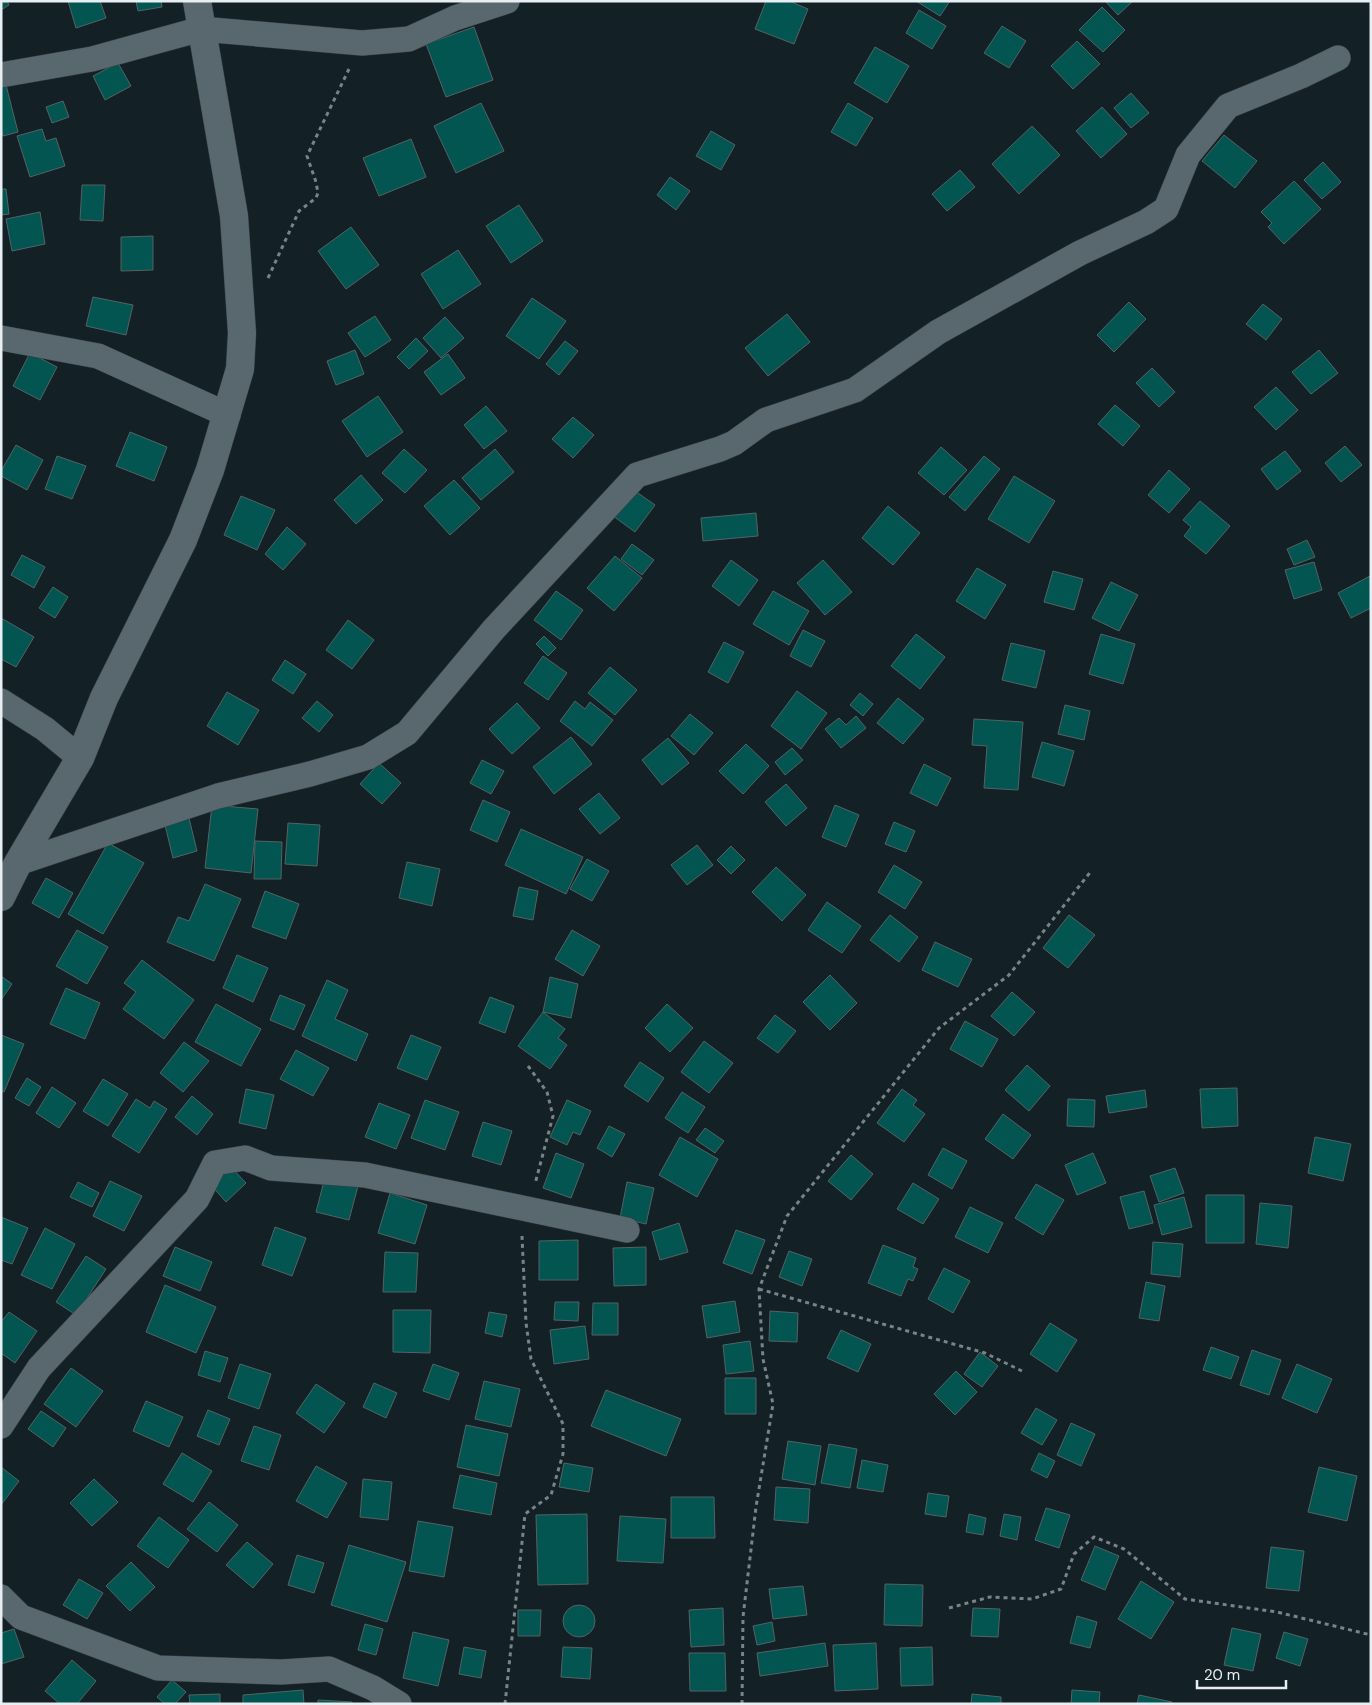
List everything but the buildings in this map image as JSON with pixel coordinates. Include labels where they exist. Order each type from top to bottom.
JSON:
[{"type":"street","points":[[1,898],[18,863],[80,758],[104,698],[183,540],[210,470],[228,416],[240,369],[242,333],[234,216],[197,1]]},
{"type":"street","points":[[1,75],[92,59],[201,29],[362,43],[409,38],[455,18],[507,1]]},
{"type":"street","points":[[18,863],[218,796],[310,774],[368,757],[407,733],[494,629],[636,474],[720,449],[734,443],[766,420],[854,390],[938,332],[1080,252],[1146,222],[1166,209],[1188,155],[1228,106],[1301,76],[1338,58]]},
{"type":"street","points":[[1,338],[98,356],[228,416]]},
{"type":"street","points":[[1,701],[45,729],[80,758]]},
{"type":"street","points":[[1,1426],[39,1368],[197,1199],[214,1163],[245,1158],[271,1168],[365,1175],[626,1230]]},
{"type":"street","points":[[1,1597],[21,1617],[158,1668],[281,1672],[329,1669],[373,1688],[400,1704]]},
{"type":"path","points":[[267,281],[299,211],[316,198],[318,192],[316,182],[307,156],[362,43]]},
{"type":"path","points":[[742,1704],[744,1617],[756,1507],[773,1404],[763,1359],[759,1289],[786,1216],[939,1028],[1009,975],[1092,870]]},
{"type":"path","points":[[505,1704],[525,1514],[551,1495],[563,1454],[563,1424],[531,1360],[526,1324],[522,1238],[528,1208],[553,1116],[547,1092],[528,1066]]},
{"type":"path","points":[[759,1289],[985,1352],[1024,1372]]},
{"type":"path","points":[[949,1608],[990,1597],[1032,1599],[1061,1589],[1074,1554],[1094,1537],[1124,1549],[1185,1599],[1276,1612],[1371,1635]]}]
